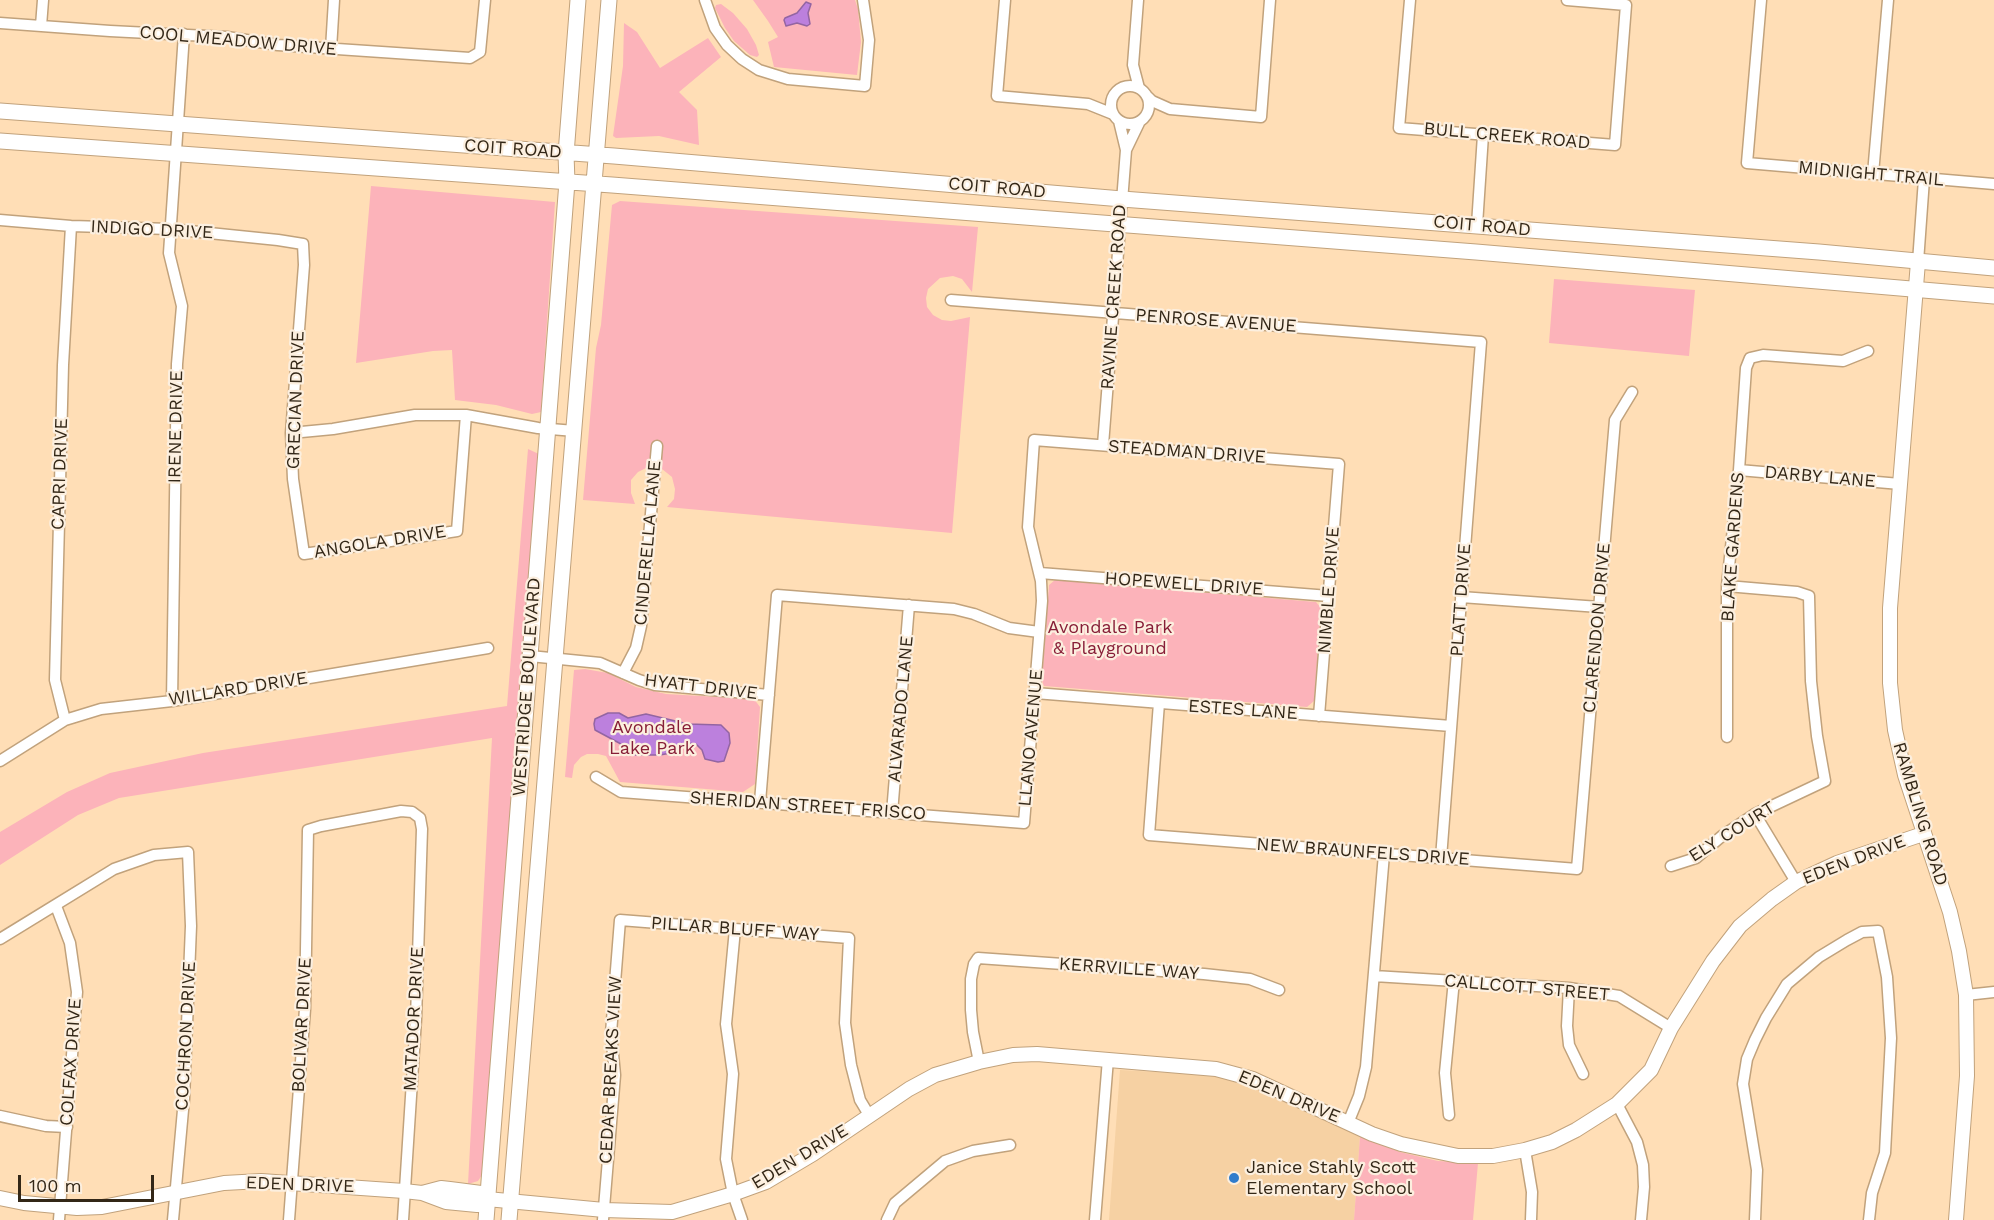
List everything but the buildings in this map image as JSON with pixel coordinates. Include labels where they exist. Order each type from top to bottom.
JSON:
[{"type":"main road","name":"WESTRIDGE BOULEVARD","points":[[486,1220],[567,182],[566,154],[578,0]]},
{"type":"main road","name":"WESTRIDGE BOULEVARD","points":[[509,1220],[557,658],[609,0]]},
{"type":"main road","name":"COIT ROAD","points":[[0,111],[598,155],[1122,199],[1819,252],[1994,268]]},
{"type":"main road","name":"COIT ROAD","points":[[0,141],[1476,252],[1994,296]]},
{"type":"main road","points":[[1476,252],[1478,225]]},
{"type":"street","points":[[41,26],[43,0]]},
{"type":"street","points":[[331,49],[334,0]]},
{"type":"street","name":"COOL MEADOW DRIVE","points":[[0,23],[227,37],[278,45],[465,58],[475,56],[480,52],[485,0]]},
{"type":"street","points":[[705,0],[715,28],[727,45],[759,70],[788,79],[865,86],[868,39],[863,0]]},
{"type":"street","points":[[1005,0],[997,96],[1088,104],[1129,125],[1170,109]]},
{"type":"street","points":[[1138,0],[1133,65],[1138,88]]},
{"type":"street","points":[[1088,104],[1129,86],[1138,88],[1152,101],[1170,109],[1261,117],[1270,0]]},
{"type":"street","name":"BULL CREEK ROAD","points":[[1410,0],[1399,128],[1615,145],[1626,5],[1567,0]]},
{"type":"street","name":"MIDNIGHT TRAIL","points":[[1761,0],[1747,163],[1994,184]]},
{"type":"street","points":[[1873,174],[1888,0]]},
{"type":"street","name":"IRENE DRIVE","points":[[172,700],[177,364],[182,306],[169,253],[184,34]]},
{"type":"street","points":[[1116,118],[1111,104],[1133,65]]},
{"type":"street","points":[[1143,120],[1150,107],[1148,97]]},
{"type":"street","name":"RAVINE CREEK ROAD","points":[[1103,445],[1126,150],[1116,118]]},
{"type":"street","name":"RAVINE CREEK ROAD","points":[[1126,150],[1143,120]]},
{"type":"street","points":[[1478,225],[1483,135]]},
{"type":"street","points":[[1918,262],[1924,179]]},
{"type":"street","name":"INDIGO DRIVE","points":[[0,220],[71,226],[170,229],[303,244]]},
{"type":"street","name":"CAPRI DRIVE","points":[[65,720],[55,680],[63,365],[71,226]]},
{"type":"street","name":"GRECIAN DRIVE","points":[[303,244],[304,265],[291,433],[293,479],[304,554]]},
{"type":"street","name":"RAMBLING ROAD","points":[[1918,262],[1890,608],[1890,683],[1905,775],[1950,912],[1966,995],[1967,1076],[1956,1220]]},
{"type":"street","name":"PENROSE AVENUE","points":[[951,300],[1481,342]]},
{"type":"street","name":"PLATT DRIVE","points":[[1441,858],[1481,342]]},
{"type":"street","name":"BLAKE GARDENS","points":[[1727,737],[1728,586],[1746,368],[1750,358],[1763,355],[1843,361],[1868,351]]},
{"type":"street","name":"CLARENDON DRIVE","points":[[1577,869],[1615,420],[1632,392]]},
{"type":"street","points":[[291,433],[415,416],[466,415],[548,429],[575,431]]},
{"type":"street","name":"ANGOLA DRIVE","points":[[304,554],[457,531],[466,415]]},
{"type":"street","name":"STEADMAN DRIVE","points":[[1034,440],[1339,464]]},
{"type":"street","name":"LLANO AVENUE","points":[[1024,823],[1042,595],[1040,573],[1028,527],[1034,440]]},
{"type":"street","name":"CINDERELLA LANE","points":[[623,673],[636,648],[641,626],[657,446]]},
{"type":"street","name":"NIMBLE DRIVE","points":[[1319,716],[1339,464]]},
{"type":"street","name":"DARBY LANE","points":[[1739,470],[1900,484]]},
{"type":"street","name":"HOPEWELL DRIVE","points":[[1040,573],[1329,596]]},
{"type":"street","name":"ELY COURT","points":[[1671,866],[1696,858],[1722,836],[1755,814],[1825,781],[1811,681],[1809,596],[1797,592],[1728,586]]},
{"type":"street","points":[[760,802],[777,595],[962,610],[1010,628],[1040,632]]},
{"type":"street","points":[[1461,597],[1599,607]]},
{"type":"street","name":"ALVARADO LANE","points":[[892,813],[909,605]]},
{"type":"street","name":"WILLARD DRIVE","points":[[0,761],[65,720],[102,709],[172,700],[488,648]]},
{"type":"street","name":"HYATT DRIVE","points":[[530,656],[600,663],[655,685],[769,694]]},
{"type":"street","name":"ESTES LANE","points":[[1035,693],[1451,726]]},
{"type":"street","name":"NEW BRAUNFELS DRIVE","points":[[1159,703],[1149,835],[1577,869]]},
{"type":"street","name":"SHERIDAN STREET FRISCO","points":[[596,777],[621,792],[1024,823]]},
{"type":"street","name":"BOLIVAR DRIVE","points":[[289,1220],[305,1009],[308,830],[401,811],[412,812],[420,818]]},
{"type":"street","points":[[1755,814],[1796,882]]},
{"type":"street","name":"MATADOR DRIVE","points":[[403,1220],[416,1019],[422,829],[420,818]]},
{"type":"street","name":"EDEN DRIVE","points":[[0,1198],[60,1214],[175,1191],[224,1183],[261,1181],[404,1191],[422,1193],[446,1202],[482,1205],[487,1200],[511,1201],[603,1215],[672,1212],[766,1182],[813,1154],[909,1089],[935,1075],[1013,1055],[1037,1054],[1216,1069],[1235,1073],[1287,1093],[1372,1134],[1428,1151],[1458,1156],[1493,1156],[1525,1150],[1552,1142],[1576,1130],[1617,1104],[1652,1070],[1671,1028],[1713,961],[1740,926],[1772,899],[1796,882],[1837,863],[1923,834]]},
{"type":"street","name":"COCHRON DRIVE","points":[[56,906],[114,869],[154,855],[188,852],[191,927],[184,1099],[173,1220]]},
{"type":"street","points":[[1348,1123],[1359,1095],[1366,1067],[1384,854]]},
{"type":"street","points":[[0,939],[56,906]]},
{"type":"street","name":"COLFAX DRIVE","points":[[56,906],[70,943],[77,992],[60,1214]]},
{"type":"street","name":"PILLAR BLUFF WAY","points":[[620,920],[849,938],[845,1023],[851,1065],[860,1100],[869,1115]]},
{"type":"street","name":"CEDAR BREAKS VIEW","points":[[603,1215],[615,1075],[611,1033],[620,920]]},
{"type":"street","points":[[735,929],[726,1024],[733,1074],[726,1159],[742,1220]]},
{"type":"street","points":[[1755,1220],[1756,1170],[1743,1083],[1747,1059],[1755,1040],[1787,984],[1819,957],[1847,940],[1863,932],[1878,931],[1887,977],[1891,1038],[1885,1153],[1872,1192],[1869,1220]]},
{"type":"street","name":"KERRVILLE WAY","points":[[979,1062],[971,1010],[971,979],[974,964],[978,958],[1204,974],[1250,979],[1279,990]]},
{"type":"street","name":"CALLCOTT STREET","points":[[1374,975],[1569,988],[1619,996],[1671,1028]]},
{"type":"street","points":[[1449,1115],[1445,1073],[1454,980]]},
{"type":"street","points":[[1569,988],[1567,1026],[1569,1045],[1584,1074]]},
{"type":"street","points":[[1966,995],[1994,992]]},
{"type":"street","points":[[1095,1220],[1108,1059]]},
{"type":"street","points":[[1617,1104],[1637,1142],[1643,1165],[1641,1220]]},
{"type":"street","points":[[0,1116],[46,1126],[67,1127]]},
{"type":"street","points":[[887,1220],[895,1203],[945,1161],[973,1151],[1010,1145]]},
{"type":"street","points":[[1525,1150],[1532,1192],[1531,1220]]},
{"type":"shaded area","points":[[806,2],[811,4],[808,13],[810,24],[807,26],[797,23],[786,26],[785,18],[797,13]]},
{"type":"shaded area","points":[[608,713],[619,713],[628,718],[646,714],[688,724],[721,725],[729,733],[730,743],[724,761],[718,762],[705,759],[702,750],[696,744],[687,743],[676,752],[660,755],[632,755],[621,744],[595,730],[595,719]]},
{"type":"shaded area","name":"Janice Stahly Scott Elementary School","points":[[1120,1070],[1211,1075],[1246,1085],[1360,1136],[1354,1220],[1109,1220]]},
{"type":"green space","points":[[753,0],[855,0],[861,42],[857,75],[774,67],[768,42],[778,37]]},
{"type":"green space","points":[[721,4],[733,13],[747,29],[756,45],[759,55],[757,57],[750,55],[734,41],[725,28],[715,8],[716,5]]},
{"type":"green space","points":[[624,23],[637,32],[660,68],[708,38],[721,57],[679,92],[697,110],[699,145],[659,136],[616,138],[613,136],[623,66]]},
{"type":"green space","points":[[371,186],[555,202],[541,412],[532,414],[496,405],[455,400],[452,350],[356,363]]},
{"type":"green space","points":[[620,201],[978,227],[972,292],[962,279],[953,276],[940,278],[928,289],[926,298],[927,307],[933,315],[942,320],[951,321],[970,317],[952,533],[667,507],[674,499],[675,489],[672,477],[662,469],[650,466],[638,472],[631,480],[631,493],[635,504],[583,500],[596,348],[601,325],[612,205]]},
{"type":"green space","points":[[1554,279],[1695,290],[1689,356],[1549,343]]},
{"type":"green space","points":[[528,449],[541,455],[482,1175],[478,1181],[468,1184],[492,738],[119,798],[78,815],[0,865],[0,832],[67,792],[110,773],[203,753],[507,706]]},
{"type":"green space","name":"Avondale Park & Playground","points":[[1055,580],[1316,602],[1321,608],[1314,701],[1307,707],[1044,686],[1042,681],[1049,585]]},
{"type":"green space","name":"Avondale Lake Park","points":[[585,669],[608,673],[636,687],[666,694],[754,699],[760,707],[755,784],[743,792],[620,782],[606,756],[598,754],[587,754],[581,757],[574,765],[572,778],[565,777],[574,670]]},
{"type":"green space","points":[[1360,1136],[1400,1152],[1438,1161],[1478,1163],[1473,1220],[1354,1220]]},
{"type":"place","name":"Janice Stahly Scott Elementary School","points":[[1234,1178]]}]
